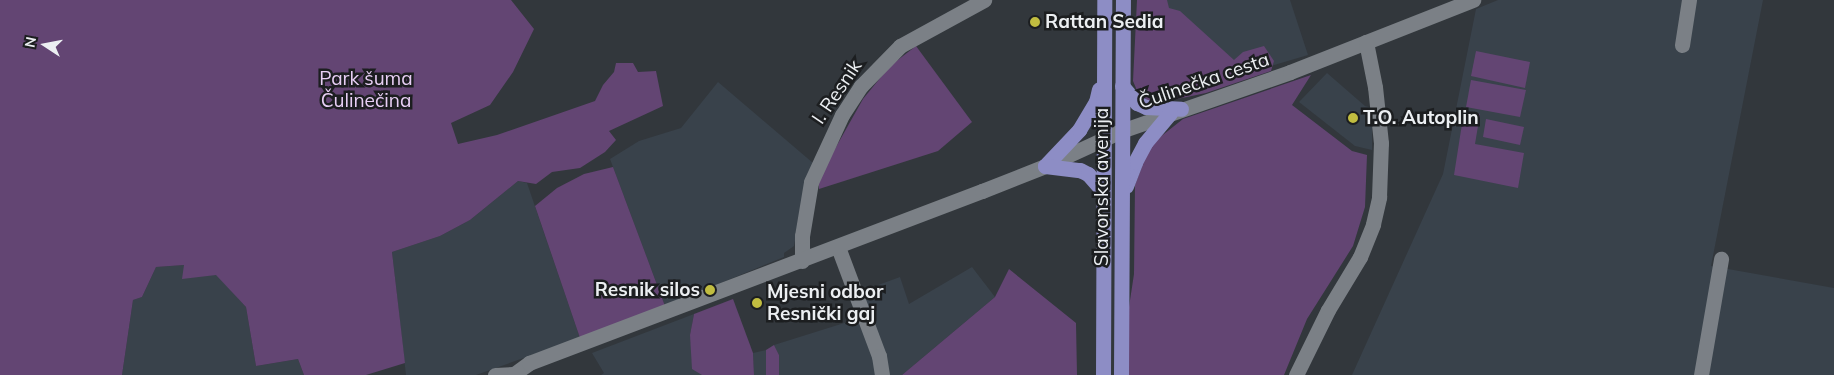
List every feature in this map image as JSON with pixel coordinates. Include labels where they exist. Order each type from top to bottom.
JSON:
[{"type":"main road","name":"Slavonska avenija","points":[[1102,375],[1104,0]]},
{"type":"main road","name":"Slavonska avenija","points":[[1121,375],[1123,0]]},
{"type":"main road","points":[[1045,166],[1079,130],[1096,102],[1105,67]]},
{"type":"main road","points":[[1122,86],[1137,103],[1146,107],[1175,111]]},
{"type":"main road","points":[[1122,202],[1138,156],[1150,135],[1175,111]]},
{"type":"main road","points":[[1045,166],[1080,170],[1088,174],[1103,192]]},
{"type":"street","name":"I. Resnik","points":[[802,261],[802,236],[811,182],[842,115],[861,86],[900,46],[984,0]]},
{"type":"street","name":"Čulinečka cesta","points":[[494,375],[514,374],[529,363],[802,261],[1045,166],[1121,131],[1290,72],[1473,0]]},
{"type":"street","points":[[1682,44],[1690,0]]},
{"type":"street","points":[[1296,375],[1328,310],[1360,257],[1370,232],[1379,197],[1381,143],[1375,87],[1366,42]]},
{"type":"street","points":[[838,247],[879,356],[882,375]]},
{"type":"street","points":[[1701,375],[1722,259]]},
{"type":"shaded area","points":[[1143,0],[1290,0],[1308,55],[1166,97]]},
{"type":"shaded area","points":[[1498,0],[1763,0],[1711,266],[1834,288],[1834,375],[1352,375],[1443,174],[1476,9]]},
{"type":"shaded area","points":[[1327,73],[1365,106],[1372,108],[1372,150],[1355,146],[1299,102]]},
{"type":"shaded area","points":[[718,82],[813,163],[806,181],[794,246],[784,253],[784,257],[665,306],[610,159],[639,141],[681,128]]},
{"type":"shaded area","points":[[518,181],[527,183],[580,338],[476,375],[406,375],[392,252],[440,236],[470,220]]},
{"type":"shaded area","points":[[184,265],[216,274],[246,307],[256,366],[298,359],[304,375],[122,375],[133,300],[142,297],[156,267]]},
{"type":"shaded area","points":[[972,267],[995,297],[902,375],[779,375],[779,355],[774,345],[857,319],[859,292],[900,277],[909,304]]},
{"type":"shaded area","points":[[694,314],[690,335],[702,375],[601,375],[604,373],[592,353]]},
{"type":"shaded area","points":[[766,350],[766,375],[754,375],[753,353]]},
{"type":"green space","name":"Park šuma Čulinečina","points":[[0,0],[511,0],[534,29],[513,72],[490,105],[451,123],[458,144],[497,135],[595,101],[603,85],[614,72],[616,63],[633,63],[638,72],[656,71],[663,106],[609,131],[616,140],[605,152],[580,168],[552,172],[536,184],[518,181],[470,220],[440,236],[392,252],[405,363],[366,375],[304,375],[298,359],[256,366],[246,307],[216,275],[182,279],[184,265],[156,267],[142,297],[133,300],[122,375],[0,375]]},
{"type":"green space","points":[[1137,0],[1167,0],[1169,8],[1180,11],[1234,60],[1243,52],[1264,46],[1274,61],[1271,71],[1206,93],[1163,102],[1148,101],[1138,93],[1133,81]]},
{"type":"green space","points":[[916,46],[972,122],[938,151],[819,189],[819,183],[827,163],[863,99],[890,66]]},
{"type":"green space","points":[[1476,51],[1530,62],[1525,88],[1471,76]]},
{"type":"green space","points":[[1311,75],[1292,105],[1352,151],[1367,155],[1365,207],[1353,246],[1307,319],[1284,375],[1129,375],[1129,307],[1134,274],[1135,185],[1150,145],[1183,119]]},
{"type":"green space","points":[[1471,80],[1526,90],[1520,117],[1466,107]]},
{"type":"green space","points":[[1464,111],[1480,114],[1475,144],[1524,153],[1518,188],[1454,175]]},
{"type":"green space","points":[[1486,119],[1524,127],[1520,145],[1483,137]]},
{"type":"green space","points":[[613,167],[665,306],[580,338],[535,206],[557,188],[584,174]]},
{"type":"green space","points":[[1009,269],[1076,323],[1077,375],[902,375],[995,297]]},
{"type":"green space","points":[[733,299],[753,353],[754,375],[702,375],[692,369],[690,335],[694,314]]},
{"type":"green space","points":[[774,345],[779,355],[779,375],[766,375],[766,350]]},
{"type":"place","name":"Rattan Sedia","points":[[1035,22]]},
{"type":"place","name":"T.O. Autoplin","points":[[1353,118]]},
{"type":"place","name":"Resnik silos","points":[[710,290]]},
{"type":"place","name":"Mjesni odbor Resnički gaj","points":[[757,303]]}]
